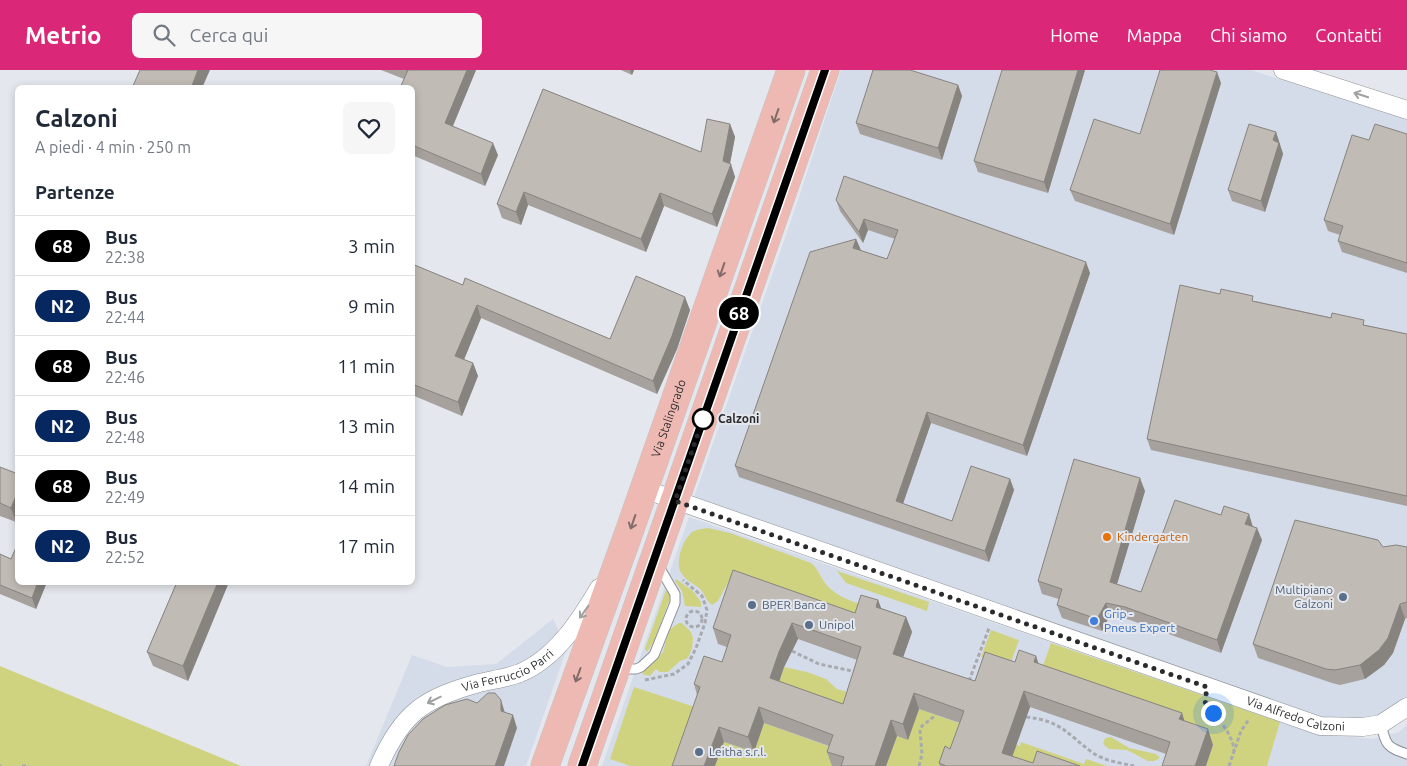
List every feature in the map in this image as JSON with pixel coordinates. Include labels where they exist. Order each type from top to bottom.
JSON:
[{"type":"main road","name":"Via Stalingrado","points":[[545,766],[791,70]]},
{"type":"main road","points":[[582,766],[628,674],[654,559],[825,70]]},
{"type":"street","points":[[1283,70],[1407,110]]},
{"type":"street","name":"Via Alfredo Calzoni","points":[[644,489],[1320,726],[1363,727],[1381,724],[1407,707]]},
{"type":"street","name":"Via Ferruccio Parri","points":[[379,766],[399,727],[420,707],[458,689],[520,673],[543,658],[559,644],[583,614],[620,556]]},
{"type":"lane","points":[[1381,724],[1390,748],[1407,754]]},
{"type":"path","points":[[628,674],[647,680],[674,674],[682,669],[693,656],[707,610],[702,596],[681,579]]},
{"type":"path","points":[[696,611],[702,616],[704,622],[696,627],[691,626],[686,621],[690,612],[696,611]]},
{"type":"path","points":[[969,683],[995,612]]},
{"type":"path","points":[[792,651],[819,664],[863,674]]},
{"type":"path","points":[[1207,687],[1205,702],[1230,736],[1234,744],[1234,751]]},
{"type":"path","points":[[1229,766],[1241,731],[1259,705]]},
{"type":"path","points":[[919,766],[922,754],[920,731],[922,726],[936,715]]},
{"type":"path","points":[[1026,717],[1056,724],[1094,753],[1134,766]]},
{"type":"path","points":[[22,766],[29,766]]},
{"type":"shaded area","points":[[841,70],[1251,70],[1407,120],[1407,698],[1390,710],[1363,721],[1330,722],[691,506],[793,215]]},
{"type":"shaded area","points":[[689,517],[1295,727],[1336,735],[1372,739],[1399,732],[1407,725],[1407,766],[602,766]]},
{"type":"shaded area","points":[[553,619],[567,648],[526,766],[366,766],[412,655],[447,667],[496,664]]},
{"type":"green space","points":[[708,528],[730,533],[811,563],[833,591],[862,605],[857,621],[731,577],[718,601],[712,605],[700,589],[688,581],[680,570],[679,565],[682,548],[690,534],[699,529]]},
{"type":"green space","points":[[837,571],[929,602],[927,611],[846,583]]},
{"type":"green space","points":[[676,579],[693,591],[701,602],[701,607],[685,606],[682,591],[675,581]]},
{"type":"green space","points":[[666,590],[669,593],[670,599],[654,641],[647,652],[645,649]]},
{"type":"green space","points":[[682,623],[691,632],[693,638],[688,658],[680,661],[668,672],[660,672],[656,669],[650,676],[642,674],[663,652],[669,630]]},
{"type":"green space","points":[[991,630],[1019,640],[1010,665],[981,657]]},
{"type":"green space","points":[[1051,643],[1280,722],[1267,766],[1206,766],[1213,745],[1039,677]]},
{"type":"green space","points":[[0,666],[241,766],[0,766]]},
{"type":"green space","points":[[784,667],[807,672],[826,679],[837,689],[858,695],[849,720],[775,694]]},
{"type":"green space","points":[[634,687],[698,708],[679,766],[630,766],[610,759]]},
{"type":"green space","points":[[919,709],[970,727],[949,766],[886,766],[897,736],[908,739]]},
{"type":"green space","points":[[764,723],[839,750],[833,766],[715,766],[724,742],[754,752]]},
{"type":"green space","points":[[1111,737],[1129,748],[1156,754],[1160,758],[1148,761],[1127,750],[1109,749],[1103,744],[1105,738]]},
{"type":"green space","points":[[1002,740],[1020,746],[1021,742],[1084,764],[1086,759],[1107,766],[1042,766],[996,757]]},
{"type":"building","points":[[140,70],[198,70],[192,85],[133,85]]},
{"type":"building","points":[[408,70],[467,70],[445,123],[493,143],[481,174],[415,146],[415,85],[401,85]]},
{"type":"building","points":[[873,70],[910,70],[958,85],[938,148],[856,123]]},
{"type":"building","points":[[1002,70],[1078,70],[1044,182],[974,161]]},
{"type":"building","points":[[1160,70],[1210,70],[1217,72],[1170,224],[1070,190],[1094,119],[1140,134]]},
{"type":"building","points":[[543,89],[701,152],[707,119],[730,124],[723,161],[731,164],[712,214],[660,193],[641,239],[524,192],[516,212],[497,204]]},
{"type":"building","points":[[1249,124],[1276,132],[1273,140],[1279,143],[1261,201],[1228,190]]},
{"type":"building","points":[[1375,124],[1407,134],[1407,263],[1338,241],[1343,226],[1324,220],[1352,135],[1369,140]]},
{"type":"building","points":[[844,176],[1086,262],[1023,445],[927,412],[896,501],[952,521],[971,466],[1010,479],[985,551],[735,466],[810,252],[856,239],[853,248],[887,259],[898,230],[864,219],[859,232],[836,200]]},
{"type":"building","points":[[415,265],[463,285],[465,278],[610,339],[636,276],[685,297],[672,336],[653,381],[477,305],[455,356],[473,363],[458,402],[415,385]]},
{"type":"building","points":[[1180,285],[1220,294],[1221,289],[1253,296],[1252,301],[1331,318],[1332,313],[1364,320],[1363,325],[1407,334],[1407,496],[1147,439]]},
{"type":"building","points":[[1074,459],[1140,478],[1110,582],[1141,592],[1175,500],[1221,515],[1224,506],[1249,514],[1245,524],[1257,528],[1217,640],[1125,607],[1106,603],[1097,619],[1057,605],[1062,589],[1038,581]]},
{"type":"building","points":[[0,467],[15,473],[15,498],[11,508],[0,503]]},
{"type":"building","name":"Multipiano Calzoni","points":[[1295,520],[1378,540],[1383,547],[1396,545],[1407,547],[1407,602],[1400,604],[1388,638],[1379,650],[1360,665],[1335,670],[1326,669],[1253,644]]},
{"type":"building","points":[[15,550],[15,585],[37,585],[32,598],[0,585],[0,554],[11,559]]},
{"type":"building","points":[[733,570],[855,613],[861,595],[878,600],[876,607],[906,617],[893,654],[975,681],[985,652],[1015,662],[1019,650],[1036,656],[1034,662],[1182,713],[1179,719],[1208,729],[1195,766],[1162,766],[1170,742],[1024,691],[1002,753],[1033,763],[1037,751],[1080,766],[946,766],[939,763],[945,746],[950,749],[964,711],[914,693],[903,724],[891,720],[875,766],[841,766],[844,757],[827,752],[833,735],[759,707],[748,737],[719,727],[704,766],[672,766],[700,687],[694,684],[704,656],[722,662],[731,635],[713,628]],"holes":[[[792,623],[861,647],[843,704],[770,678]]]},
{"type":"building","points":[[176,585],[217,585],[183,666],[147,652]]},
{"type":"building","points":[[488,693],[495,693],[501,700],[501,711],[513,715],[495,766],[394,766],[408,735],[423,719],[445,705],[467,699],[477,703]]},
{"type":"bus line","name":"68","points":[[582,766],[825,70]]},
{"type":"place","name":"Calzoni","points":[[703,419]]},
{"type":"place","name":"Kindergarten","points":[[1107,537]]},
{"type":"place","name":"Multipiano Calzoni","points":[[1343,597]]},
{"type":"place","name":"BPER Banca","points":[[752,605]]},
{"type":"place","name":"Grip - Pneus Expert","points":[[1094,621]]},
{"type":"place","name":"Unipol","points":[[809,625]]},
{"type":"place","name":"Leitha s.r.l.","points":[[699,752]]},
{"type":"route","points":[[703,419],[675,501],[1207,687],[1205,702],[1213,713]]}]
